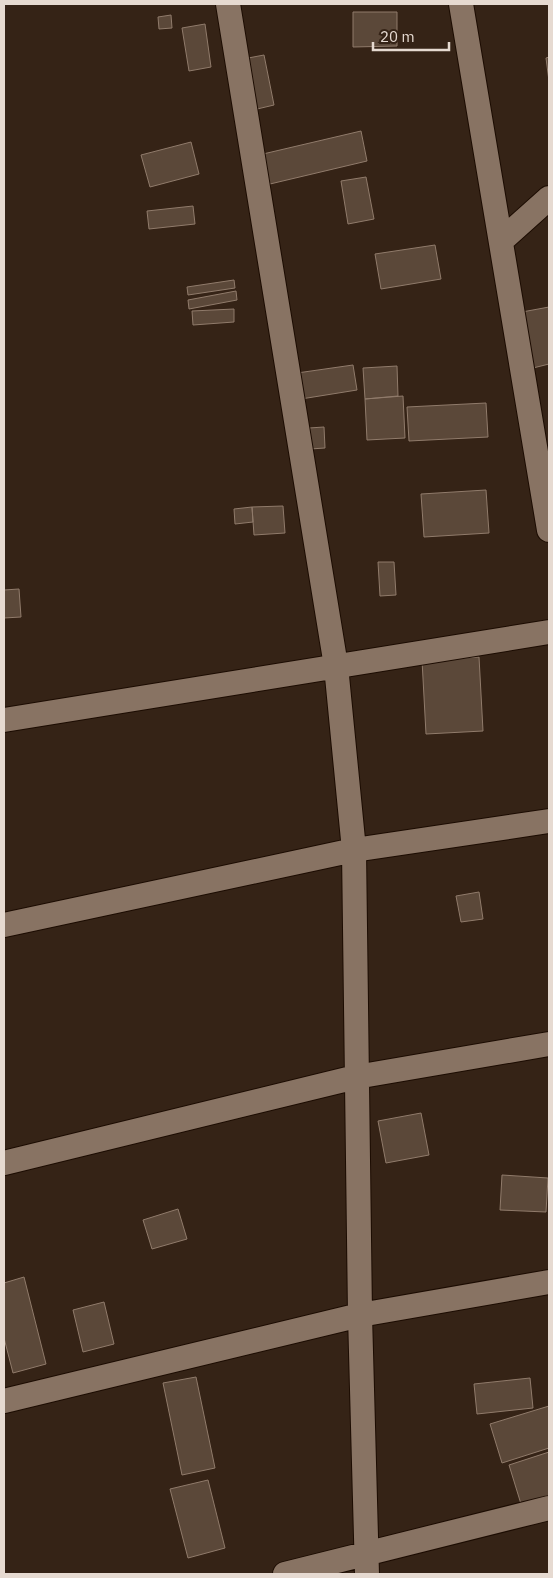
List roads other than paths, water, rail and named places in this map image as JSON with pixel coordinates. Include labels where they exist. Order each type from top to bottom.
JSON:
[{"type":"street","points":[[228,4],[336,666],[354,850],[360,1315],[367,1564]]},
{"type":"street","points":[[461,4],[549,530]]},
{"type":"street","points":[[501,242],[549,198]]},
{"type":"street","points":[[4,720],[549,632]]},
{"type":"street","points":[[4,925],[354,850],[549,821]]},
{"type":"street","points":[[4,1163],[356,1077],[549,1044]]},
{"type":"street","points":[[4,1401],[360,1315],[549,1282]]},
{"type":"street","points":[[285,1574],[367,1564],[549,1508]]}]
